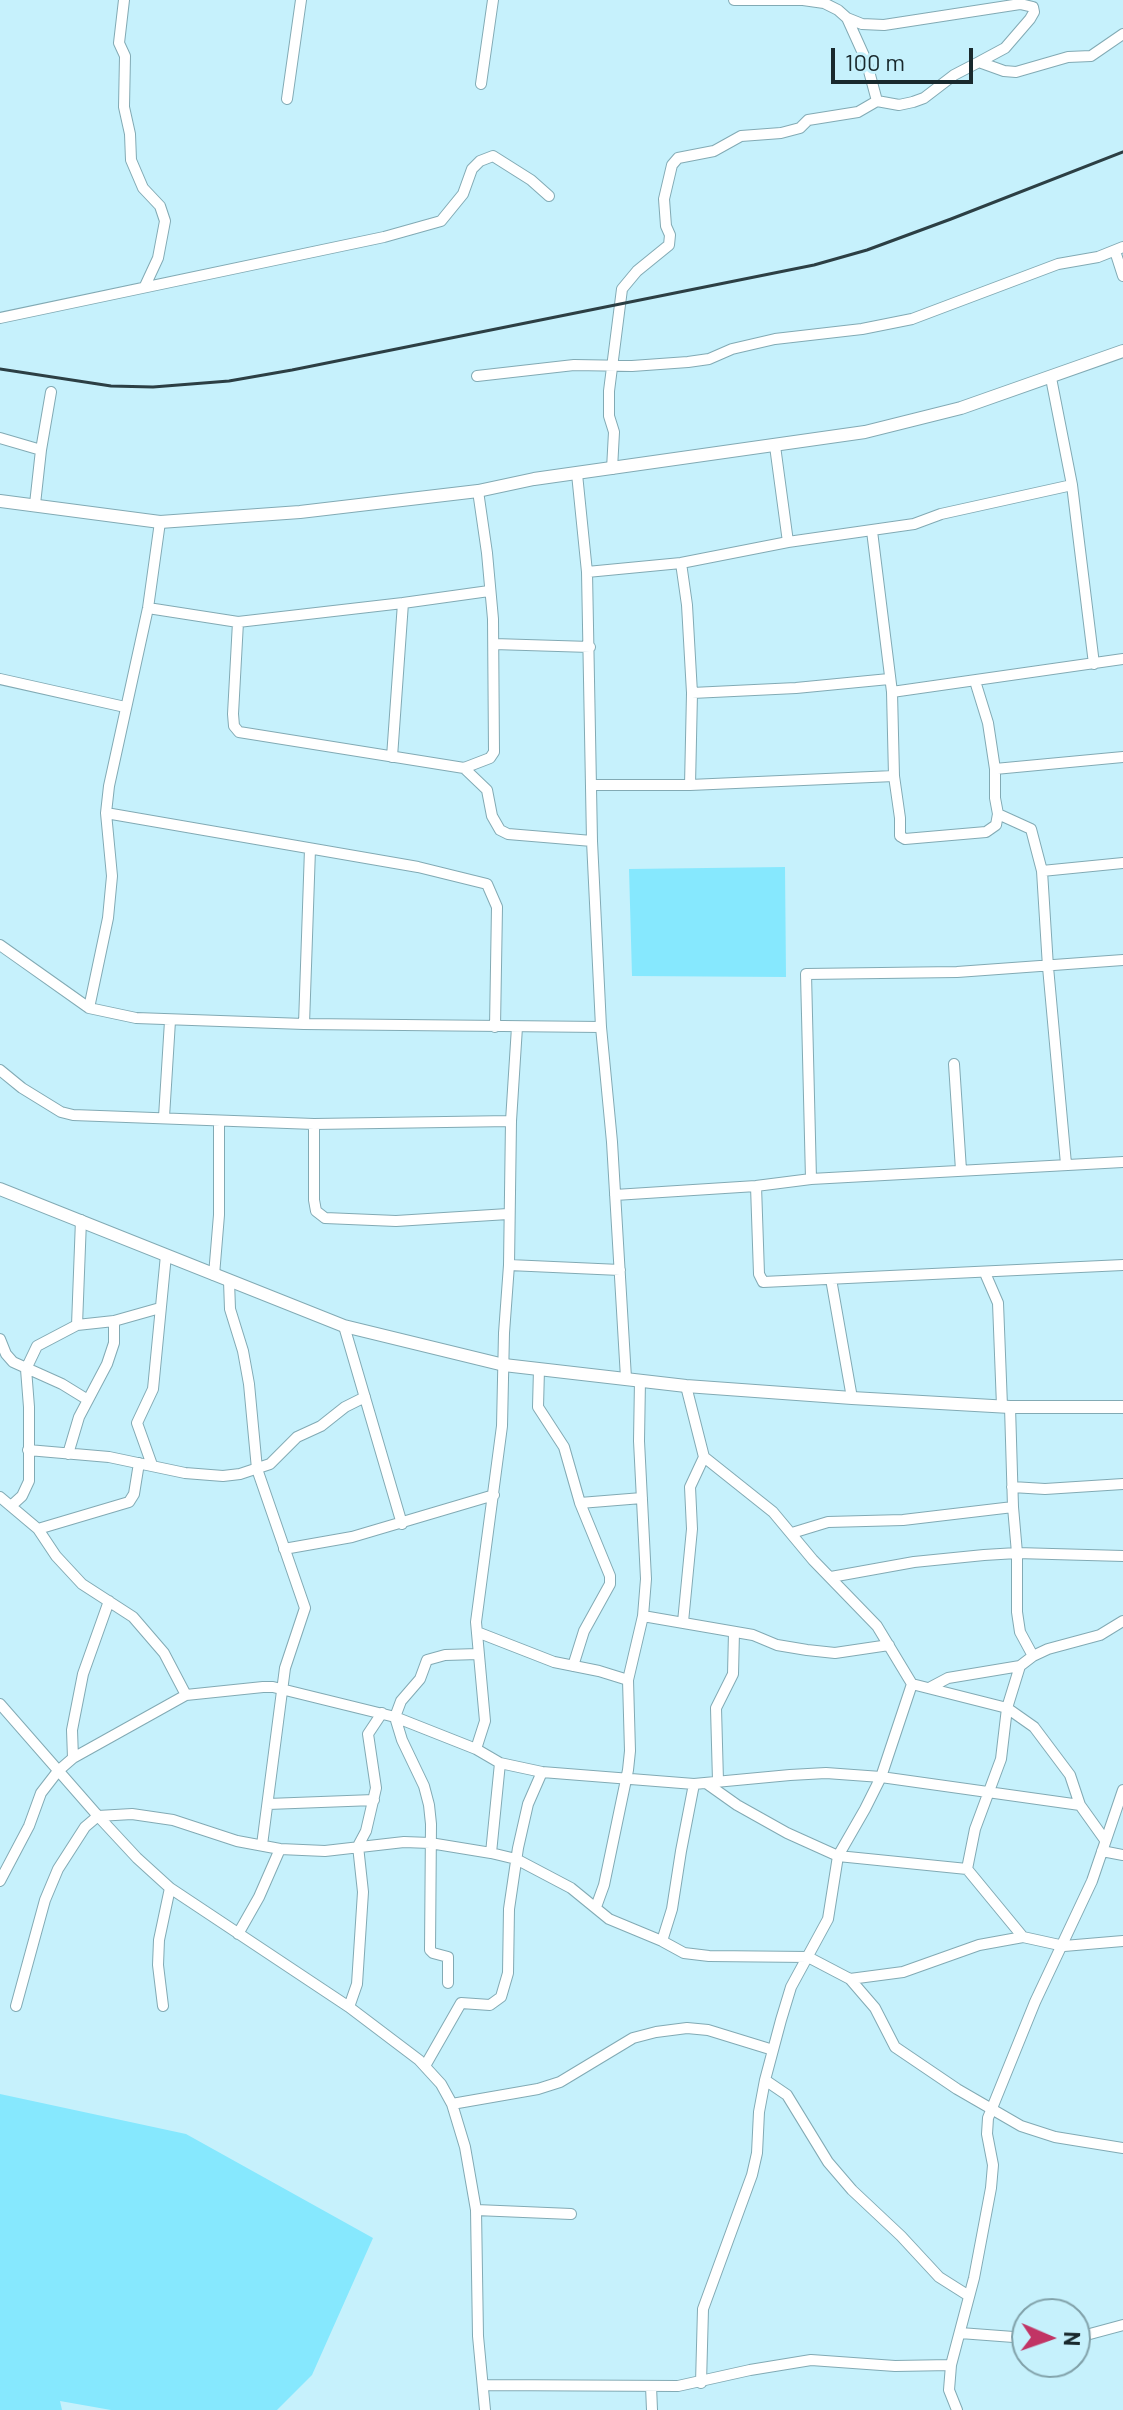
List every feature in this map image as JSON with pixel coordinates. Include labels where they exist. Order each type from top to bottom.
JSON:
[{"type":"street","points":[[124,0],[119,43],[125,56],[124,107],[130,134],[131,160],[143,188],[160,206],[165,221],[158,258],[145,286]]},
{"type":"street","points":[[287,99],[301,0]]},
{"type":"street","points":[[481,84],[493,0]]},
{"type":"street","points":[[612,469],[614,432],[609,416],[609,391],[622,289],[637,271],[669,245],[664,199],[672,165],[678,158],[714,151],[741,136],[781,133],[800,128],[808,120],[858,112],[877,101],[899,105],[924,98],[954,75],[1005,48],[1034,12],[1033,7],[1020,4],[884,25],[862,24],[824,3],[734,0]]},
{"type":"street","points":[[847,18],[866,60],[877,101]]},
{"type":"street","points":[[979,62],[1016,72],[1068,57],[1091,56],[1123,34]]},
{"type":"street","points":[[0,318],[384,237],[441,221],[463,194],[472,169],[480,161],[493,156],[531,180],[549,196]]},
{"type":"street","points":[[477,376],[574,365],[658,365],[709,359],[732,349],[775,339],[862,329],[912,319],[1058,264],[1119,249],[1123,276]]},
{"type":"street","points":[[0,501],[160,522],[300,512],[478,491],[865,432],[961,408],[1123,351]]},
{"type":"street","points":[[1051,378],[1072,485],[1094,664]]},
{"type":"street","points":[[35,504],[51,392]]},
{"type":"street","points":[[0,438],[41,450]]},
{"type":"street","points":[[775,446],[788,542]]},
{"type":"street","points":[[577,474],[587,572],[592,841],[601,1027],[610,1111],[620,1270],[633,1379],[646,1579],[643,1616],[628,1680],[630,1751],[626,1779],[604,1885],[596,1907]]},
{"type":"street","points":[[587,572],[681,563],[788,542],[914,524],[941,514],[1072,485]]},
{"type":"street","points":[[238,622],[233,714],[234,726],[239,732],[464,768],[490,758],[494,752],[494,644],[487,553],[478,491]]},
{"type":"street","points":[[89,1008],[108,918],[112,876],[106,813],[125,707],[148,608],[160,522]]},
{"type":"street","points":[[872,531],[892,692],[894,776],[902,838],[986,832],[996,825],[995,769],[988,723],[975,681]]},
{"type":"street","points":[[681,563],[687,605],[692,693],[690,785]]},
{"type":"street","points":[[148,608],[238,622],[489,591]]},
{"type":"street","points":[[392,757],[403,603]]},
{"type":"street","points":[[494,644],[590,647]]},
{"type":"street","points":[[892,692],[1123,659]]},
{"type":"street","points":[[0,679],[125,707]]},
{"type":"street","points":[[692,693],[889,679]]},
{"type":"street","points":[[995,769],[1123,757]]},
{"type":"street","points":[[464,768],[487,790],[492,816],[500,830],[508,834],[592,841]]},
{"type":"street","points":[[592,785],[690,785],[894,776]]},
{"type":"street","points":[[106,813],[418,867],[487,884],[497,907],[495,1027]]},
{"type":"street","points":[[998,814],[1031,829],[1042,871],[1066,1164]]},
{"type":"street","points":[[304,1024],[310,849]]},
{"type":"street","points":[[1042,871],[1123,863]]},
{"type":"street","points":[[0,945],[89,1008],[114,1015],[170,1021],[601,1027]]},
{"type":"street","points":[[811,1179],[806,974],[1048,967],[1123,960]]},
{"type":"street","points":[[164,1117],[170,1021]]},
{"type":"street","points":[[476,1749],[485,1721],[477,1632],[481,1570],[502,1426],[511,1121],[517,1027]]},
{"type":"street","points":[[954,1064],[961,1170]]},
{"type":"street","points":[[0,1070],[22,1088],[61,1112],[73,1115],[314,1124],[511,1121]]},
{"type":"street","points":[[214,1275],[219,1215],[219,1121]]},
{"type":"street","points":[[314,1124],[314,1200],[316,1211],[325,1218],[408,1220],[508,1214]]},
{"type":"street","points":[[615,1195],[756,1186],[811,1179],[1123,1162]]},
{"type":"street","points":[[756,1186],[760,1279],[767,1282],[1123,1265]]},
{"type":"street","points":[[0,1189],[344,1326],[504,1365],[686,1386],[852,1398],[1006,1406],[1123,1407]]},
{"type":"street","points":[[77,1325],[81,1220]]},
{"type":"street","points":[[152,1465],[137,1423],[153,1389],[166,1255]]},
{"type":"street","points":[[509,1265],[620,1270]]},
{"type":"street","points":[[985,1273],[998,1303],[1017,1553],[1017,1612],[1020,1632],[1033,1656]]},
{"type":"street","points":[[831,1279],[852,1398]]},
{"type":"street","points":[[229,1281],[230,1309],[249,1384],[257,1469],[305,1608],[288,1659],[262,1845]]},
{"type":"street","points":[[11,1506],[22,1496],[29,1481],[26,1369],[37,1346],[77,1325],[114,1321],[160,1308]]},
{"type":"street","points":[[68,1454],[79,1417],[107,1364],[114,1343],[114,1321]]},
{"type":"street","points":[[344,1326],[402,1524]]},
{"type":"street","points":[[0,1339],[13,1362],[62,1384],[88,1400]]},
{"type":"street","points":[[539,1369],[538,1407],[564,1447],[580,1503],[610,1576],[610,1584],[584,1631],[573,1666]]},
{"type":"street","points":[[686,1386],[704,1457],[773,1512],[877,1626],[912,1684],[881,1777],[838,1856],[828,1919],[791,1987],[765,2080],[752,2175],[703,2309],[701,2383]]},
{"type":"street","points":[[28,1450],[109,1457],[185,1473],[223,1476],[270,1464],[297,1437],[321,1426],[345,1407],[365,1397]]},
{"type":"street","points":[[683,1622],[692,1529],[690,1487],[704,1457]]},
{"type":"street","points":[[38,1529],[129,1502],[134,1494],[139,1463]]},
{"type":"street","points":[[1012,1487],[1045,1489],[1123,1484]]},
{"type":"street","points":[[284,1549],[352,1537],[494,1495]]},
{"type":"street","points":[[0,1497],[38,1529],[56,1556],[82,1584],[133,1617],[164,1653],[186,1695]]},
{"type":"street","points":[[580,1503],[642,1498]]},
{"type":"street","points":[[792,1533],[828,1522],[903,1520],[940,1513],[1013,1507]]},
{"type":"street","points":[[831,1577],[914,1562],[1017,1553],[1123,1556]]},
{"type":"street","points":[[73,1758],[72,1730],[83,1674],[109,1601]]},
{"type":"street","points":[[643,1616],[734,1632],[777,1645],[835,1653],[889,1645]]},
{"type":"street","points":[[931,1687],[948,1678],[1020,1666],[1048,1649],[1100,1635],[1123,1621]]},
{"type":"street","points":[[477,1632],[523,1651],[628,1680]]},
{"type":"street","points":[[712,1782],[716,1708],[733,1674],[734,1632]]},
{"type":"street","points":[[448,1983],[448,1957],[430,1950],[431,1824],[424,1786],[402,1740],[395,1717],[401,1701],[420,1679],[427,1660],[445,1655],[478,1654]]},
{"type":"street","points":[[967,1869],[975,1829],[1001,1759],[1007,1708],[1020,1666]]},
{"type":"street","points":[[912,1684],[1007,1708],[1034,1727],[1070,1775],[1080,1805],[1104,1845],[1123,1855]]},
{"type":"street","points":[[0,1881],[29,1826],[41,1793],[73,1758],[186,1695],[263,1687],[382,1713],[476,1749],[500,1763],[542,1772],[694,1784],[826,1773],[881,1777],[1080,1805]]},
{"type":"street","points":[[0,1704],[98,1816],[170,1888],[349,2007],[425,2066],[441,2084],[452,2104],[465,2147],[476,2210],[478,2336],[485,2410]]},
{"type":"street","points":[[349,2007],[357,1984],[362,1907],[358,1846],[366,1831],[376,1788],[368,1734],[382,1713]]},
{"type":"street","points":[[491,1853],[500,1763]]},
{"type":"street","points":[[425,2066],[461,2003],[490,2005],[501,1997],[508,1973],[509,1909],[516,1859],[523,1823],[542,1772]]},
{"type":"street","points":[[712,1782],[737,1805],[838,1856],[967,1869],[1023,1937]]},
{"type":"street","points":[[662,1941],[672,1909],[694,1784]]},
{"type":"street","points":[[957,2410],[949,2390],[951,2365],[991,2188],[993,2165],[987,2134],[988,2118],[1035,2002],[1064,1946],[1123,1790]]},
{"type":"street","points":[[268,1804],[374,1800]]},
{"type":"street","points":[[16,2006],[41,1913],[58,1869],[72,1843],[98,1816],[132,1814],[173,1820],[237,1841],[280,1849],[325,1851],[404,1842],[430,1843],[516,1859],[571,1888],[609,1919],[684,1953],[808,1957],[850,1979],[875,2008],[895,2047],[957,2089],[1021,2126],[1055,2137],[1123,2148]]},
{"type":"street","points":[[238,1934],[259,1897],[280,1849]]},
{"type":"street","points":[[163,2006],[158,1965],[159,1940],[170,1888]]},
{"type":"street","points":[[850,1979],[903,1972],[979,1945],[1023,1937],[1064,1946],[1123,1941]]},
{"type":"street","points":[[452,2104],[538,2089],[560,2082],[633,2038],[656,2032],[687,2028],[708,2030],[773,2050]]},
{"type":"street","points":[[765,2080],[787,2095],[828,2162],[852,2190],[939,2277],[969,2296]]},
{"type":"street","points":[[476,2210],[571,2214]]},
{"type":"street","points":[[1091,2334],[1123,2325]]},
{"type":"street","points":[[960,2333],[1011,2337]]},
{"type":"street","points":[[483,2385],[651,2386],[701,2383],[750,2370],[811,2360],[895,2366],[951,2365]]},
{"type":"street","points":[[651,2386],[652,2410]]},
{"type":"shaded area","points":[[785,867],[786,977],[632,976],[629,869]]},
{"type":"shaded area","points":[[0,2094],[186,2134],[373,2238],[312,2375],[277,2410],[111,2410],[60,2401],[62,2410],[0,2410]]},
{"type":"railway","points":[[0,369],[111,386],[153,387],[229,381],[292,370],[814,265],[867,250],[1123,152]]}]
